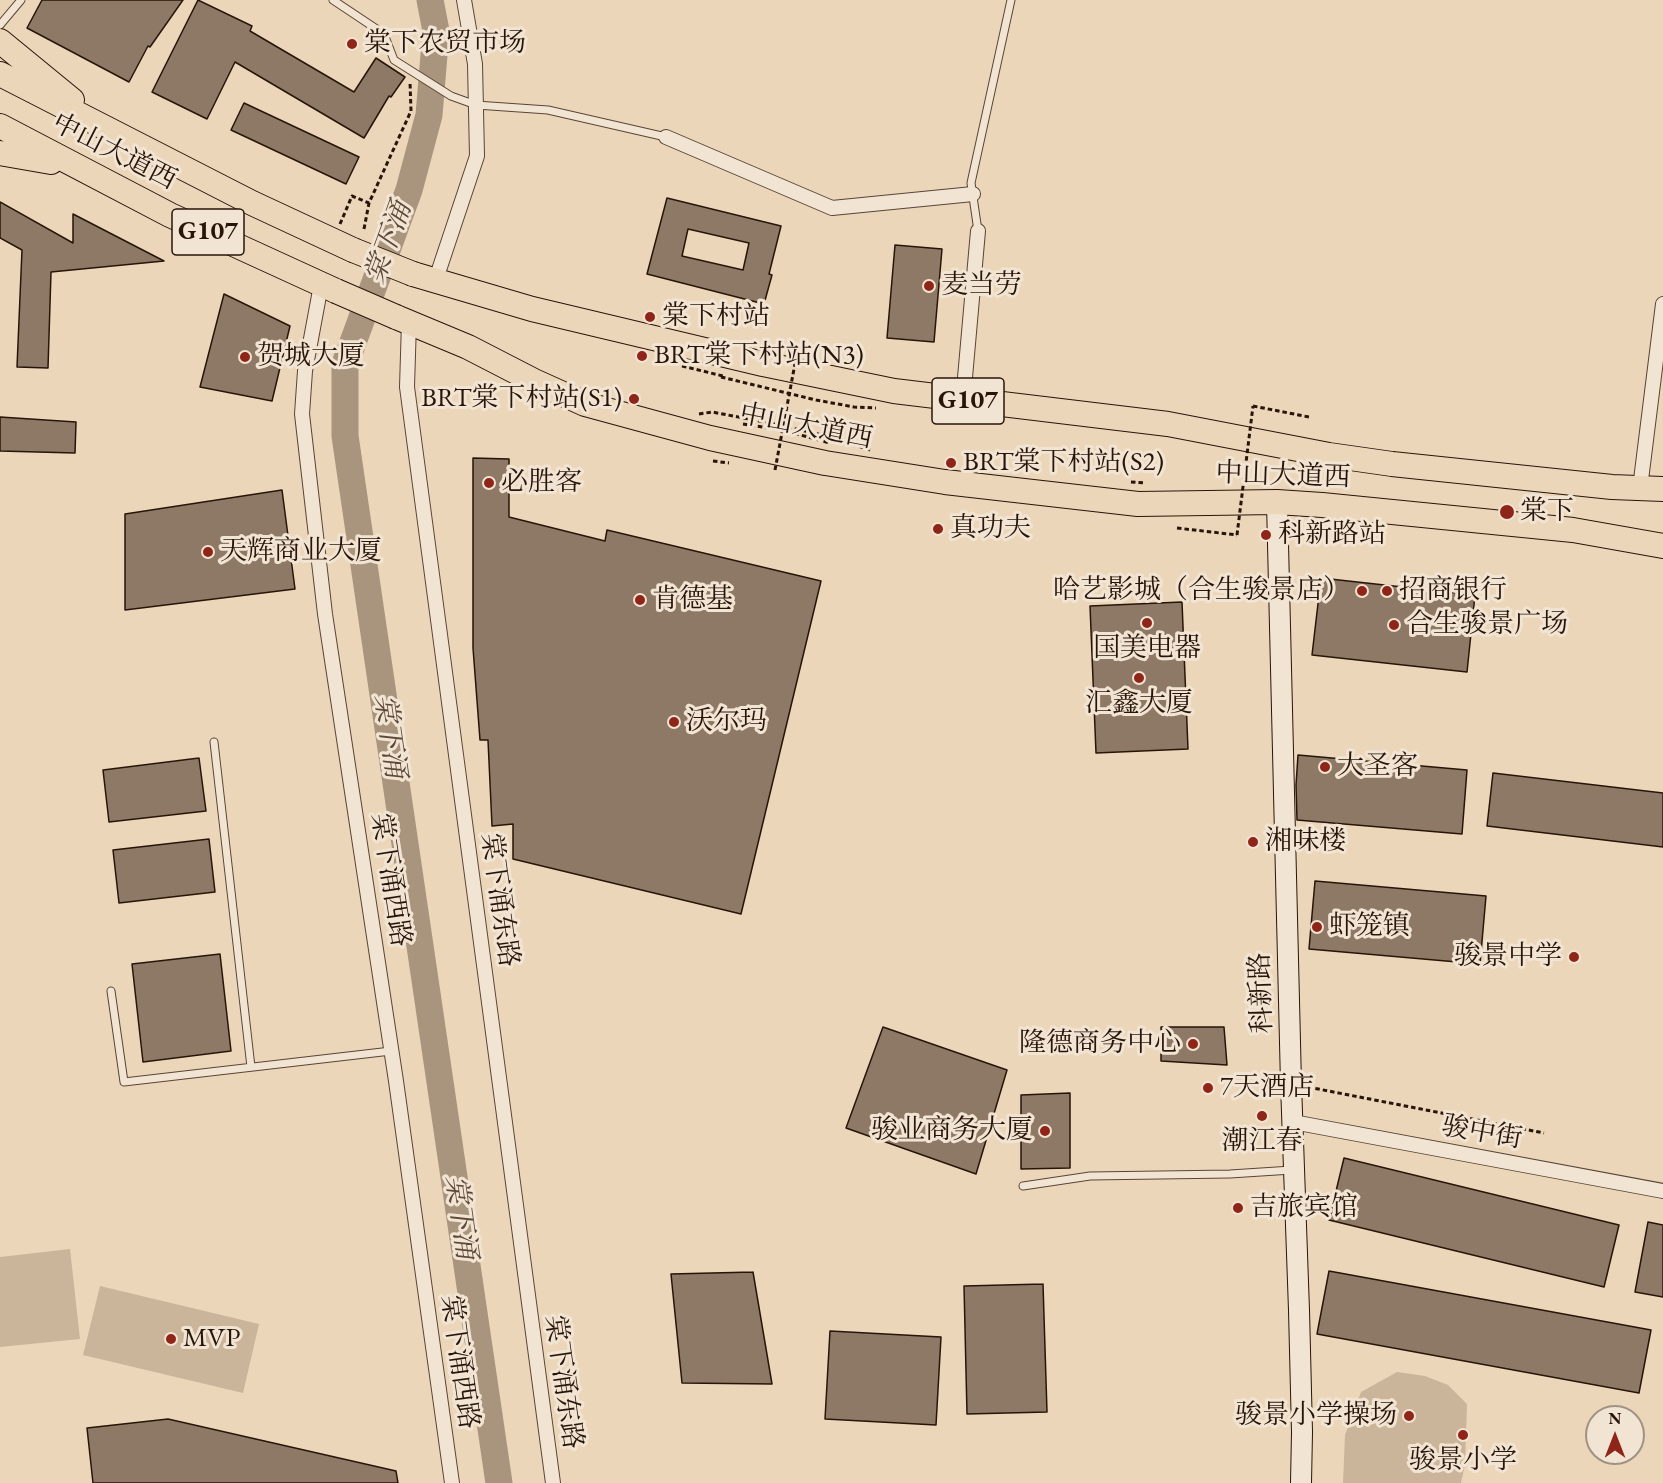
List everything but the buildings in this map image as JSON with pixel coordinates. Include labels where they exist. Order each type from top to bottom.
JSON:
[{"type":"highway","points":[[0,41],[111,131]]},
{"type":"highway","name":"中山大道西","points":[[0,74],[252,203],[342,246],[424,278],[532,309],[763,364],[894,391],[1168,424],[1329,455],[1382,462],[1652,489]]},
{"type":"highway","name":"中山大道西","points":[[0,126],[170,214],[328,288],[468,347],[543,386],[585,404],[701,436],[825,463],[945,482],[1138,504],[1277,502],[1373,509],[1573,530],[1663,546]]},
{"type":"highway","points":[[0,153],[82,169]]},
{"type":"street","points":[[424,278],[477,156],[475,64],[465,0]]},
{"type":"street","points":[[666,138],[832,208],[973,194]]},
{"type":"street","points":[[963,400],[978,231]]},
{"type":"street","name":"棠下涌西路","points":[[328,288],[305,371],[302,414],[326,614],[452,1483]]},
{"type":"street","points":[[1652,489],[1663,304]]},
{"type":"street","name":"棠下涌东路","points":[[402,320],[407,387],[553,1483]]},
{"type":"street","name":"科新路","points":[[1277,502],[1302,1432],[1301,1483]]},
{"type":"street","name":"骏中街","points":[[1293,1122],[1663,1191]]},
{"type":"lane","points":[[0,25],[21,0]]},
{"type":"lane","points":[[333,0],[384,34],[394,60],[451,96],[476,105],[548,110],[666,138]]},
{"type":"lane","points":[[978,231],[971,183],[1011,0]]},
{"type":"lane","points":[[214,742],[251,1067]]},
{"type":"lane","points":[[111,991],[124,1082],[391,1051]]},
{"type":"lane","points":[[1023,1186],[1090,1176],[1230,1174],[1294,1169]]},
{"type":"path","points":[[364,229],[369,203],[411,111],[410,71]]},
{"type":"path","points":[[342,246],[352,196],[369,203]]},
{"type":"path","points":[[775,470],[797,353]]},
{"type":"path","points":[[710,374],[816,400],[854,407],[882,409]]},
{"type":"path","points":[[1177,528],[1237,535],[1253,406],[1310,417]]},
{"type":"path","points":[[694,414],[712,412],[770,423],[835,438],[879,453]]},
{"type":"path","points":[[735,423],[782,430],[848,447]]},
{"type":"path","points":[[1291,1084],[1544,1133]]},
{"type":"shaded area","points":[[70,1249],[80,1339],[0,1347],[0,1257]]},
{"type":"shaded area","name":"MVP","points":[[100,1286],[259,1324],[243,1393],[83,1355]]},
{"type":"shaded area","name":"骏景小学操场","points":[[1397,1372],[1425,1376],[1448,1385],[1467,1404],[1465,1465],[1461,1483],[1343,1483],[1345,1435],[1361,1392]]},
{"type":"waterway","name":"棠下涌","points":[[430,0],[436,31],[429,115],[409,190],[345,364],[345,436],[499,1483]]},
{"type":"place","name":"棠下农贸市场","points":[[352,44]]},
{"type":"place","name":"麦当劳","points":[[929,286]]},
{"type":"place","name":"棠下村站","points":[[650,317]]},
{"type":"place","name":"BRT棠下村站(N3)","points":[[642,356]]},
{"type":"place","name":"贺城大厦","points":[[245,357]]},
{"type":"place","name":"BRT棠下村站(S1)","points":[[634,399]]},
{"type":"place","name":"BRT棠下村站(S2)","points":[[951,463]]},
{"type":"place","name":"必胜客","points":[[489,483]]},
{"type":"place","name":"棠下","points":[[1507,512]]},
{"type":"place","name":"真功夫","points":[[938,529]]},
{"type":"place","name":"科新路站","points":[[1266,535]]},
{"type":"place","name":"天辉商业大厦","points":[[208,552]]},
{"type":"place","name":"哈艺影城（合生骏景店）","points":[[1362,591]]},
{"type":"place","name":"招商银行","points":[[1387,591]]},
{"type":"place","name":"肯德基","points":[[640,600]]},
{"type":"place","name":"国美电器","points":[[1147,623]]},
{"type":"place","name":"合生骏景广场","points":[[1394,625]]},
{"type":"place","name":"汇鑫大厦","points":[[1139,678]]},
{"type":"place","name":"沃尔玛","points":[[674,722]]},
{"type":"place","name":"大圣客","points":[[1325,767]]},
{"type":"place","name":"湘味楼","points":[[1253,842]]},
{"type":"place","name":"虾笼镇","points":[[1317,927]]},
{"type":"place","name":"骏景中学","points":[[1574,957]]},
{"type":"place","name":"隆德商务中心","points":[[1193,1044]]},
{"type":"place","name":"7天酒店","points":[[1208,1088]]},
{"type":"place","name":"潮江春","points":[[1262,1116]]},
{"type":"place","name":"骏业商务大厦","points":[[1045,1131]]},
{"type":"place","name":"吉旅宾馆","points":[[1238,1208]]},
{"type":"place","name":"MVP","points":[[171,1339]]},
{"type":"place","name":"骏景小学操场","points":[[1409,1416]]},
{"type":"place","name":"骏景小学","points":[[1463,1435]]}]
